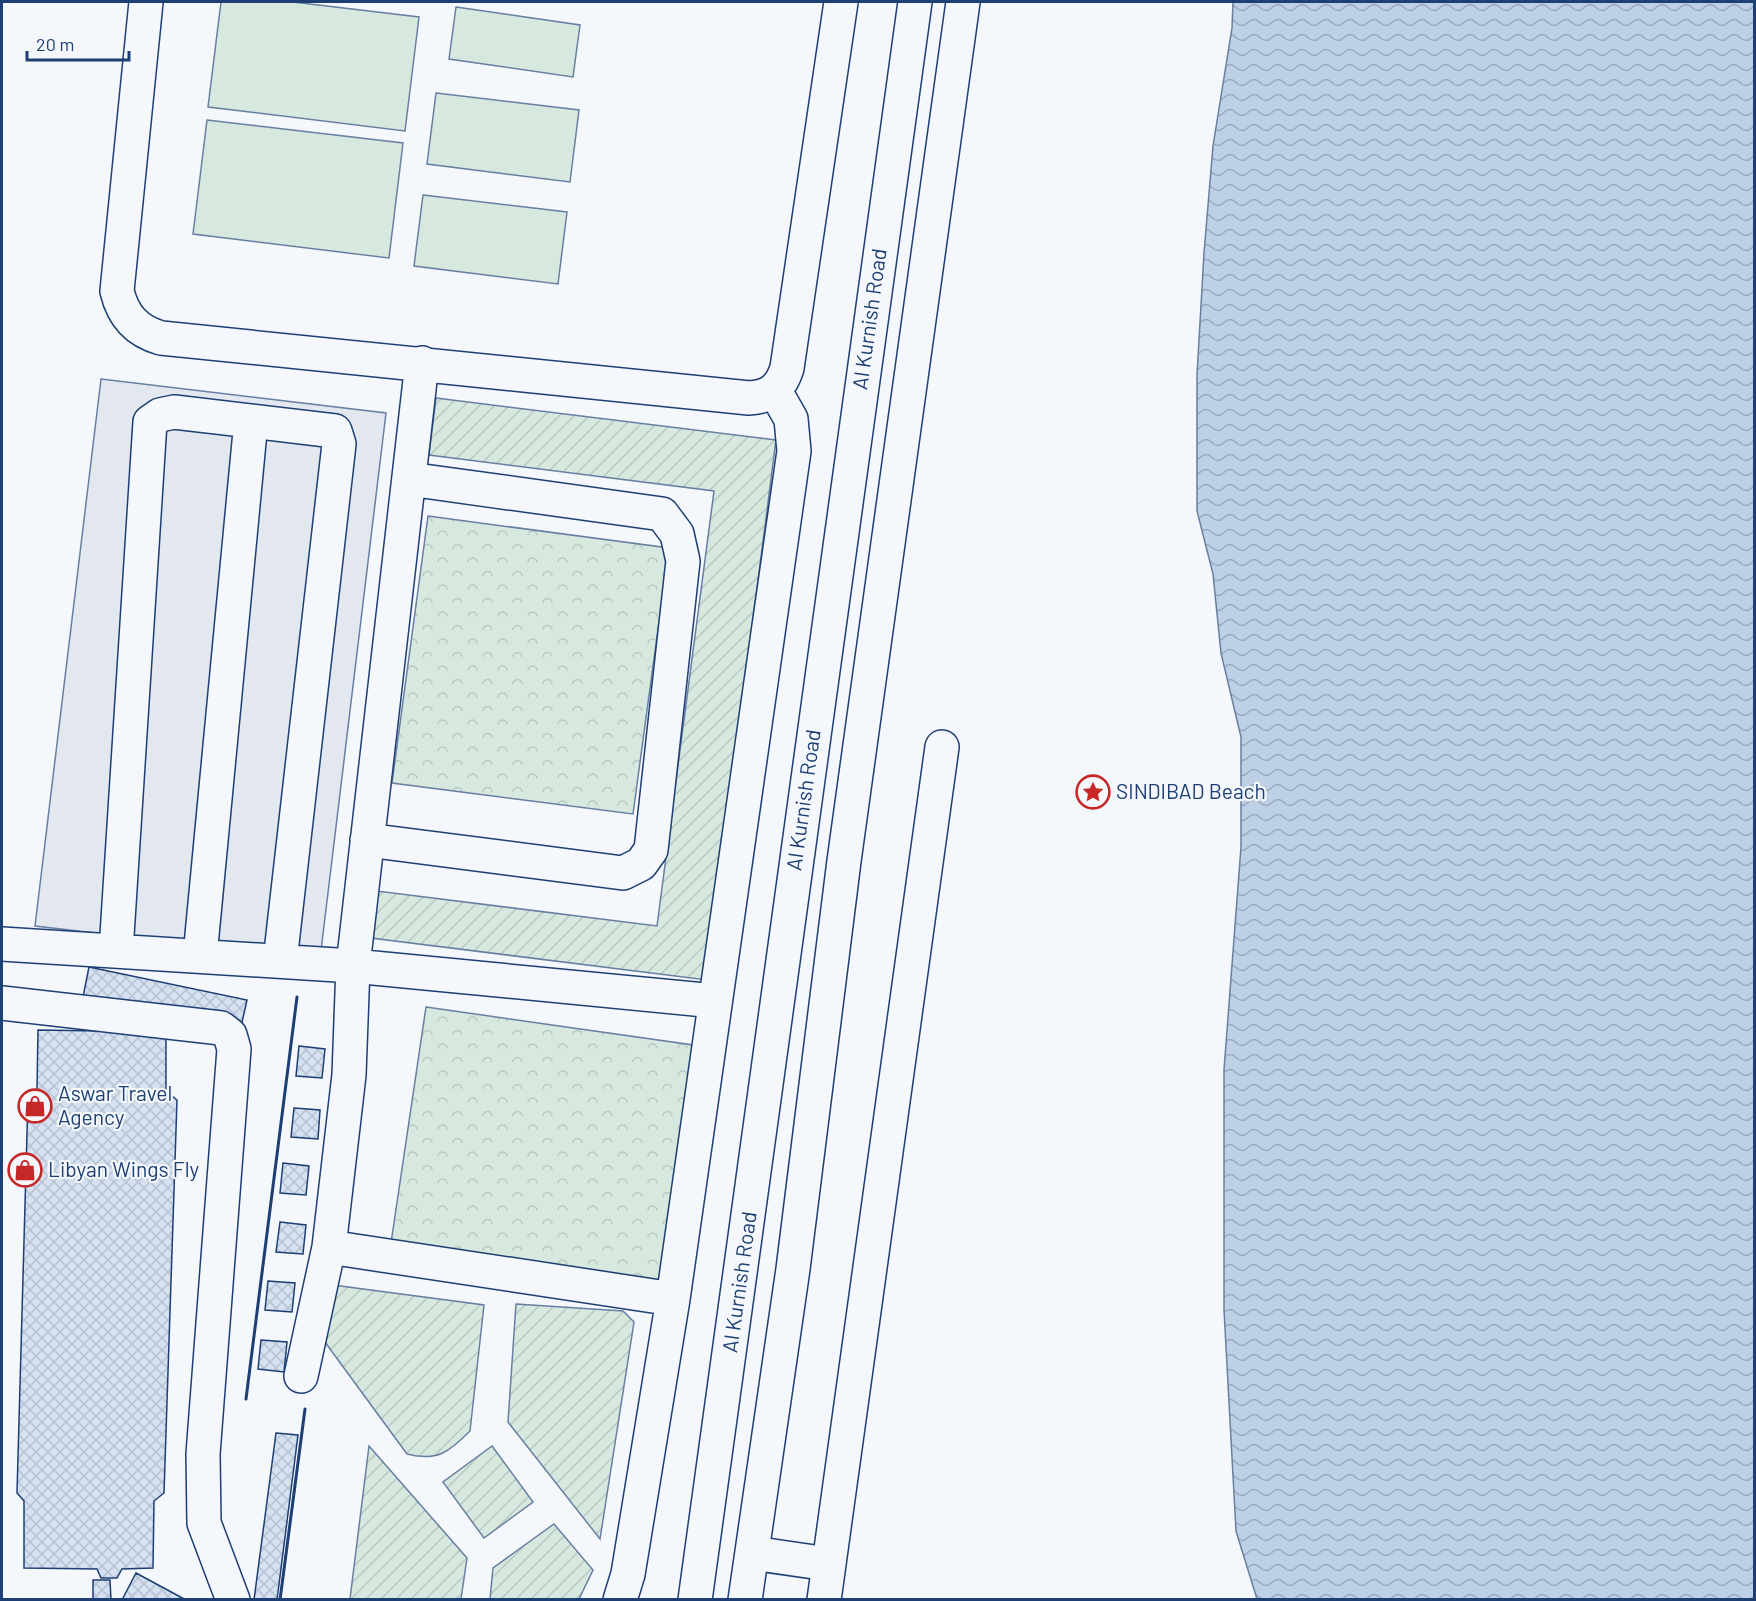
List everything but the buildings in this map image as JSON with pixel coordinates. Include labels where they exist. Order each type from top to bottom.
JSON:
[{"type":"main road","points":[[146,2],[117,291],[127,317],[148,334],[161,338],[749,398],[762,397],[775,391],[783,381],[787,368],[842,2]]},
{"type":"main road","name":"Al Kurnish Road","points":[[695,1599],[915,2]]},
{"type":"main road","points":[[746,1599],[793,1269],[847,838],[963,2]]},
{"type":"main road","points":[[301,1376],[329,1247],[349,1075],[353,966],[422,363]]},
{"type":"main road","points":[[620,1599],[628,1574],[673,1299],[794,451],[791,419],[775,391]]},
{"type":"main road","points":[[116,951],[150,422],[160,415],[174,412],[335,431],[339,444],[280,961]]},
{"type":"main road","points":[[200,956],[251,421]]},
{"type":"main road","points":[[367,840],[623,873],[641,864],[651,850],[683,561],[677,534],[662,514],[409,478]]},
{"type":"main road","points":[[824,1599],[942,747]]},
{"type":"main road","points":[[2,944],[353,966],[715,1001]]},
{"type":"main road","points":[[2,1002],[221,1028],[230,1035],[234,1049],[203,1454],[204,1523],[233,1599]]},
{"type":"main road","points":[[329,1247],[673,1299]]},
{"type":"main road","points":[[752,1553],[828,1564]]},
{"type":"green space","points":[[221,2],[293,2],[419,17],[405,131],[208,107]]},
{"type":"green space","points":[[456,7],[580,25],[573,77],[449,59]]},
{"type":"green space","points":[[436,93],[579,110],[570,182],[427,164]]},
{"type":"green space","points":[[207,120],[403,143],[389,258],[193,234]]},
{"type":"green space","points":[[423,195],[567,212],[558,284],[414,266]]},
{"type":"green space","points":[[436,398],[776,440],[707,980],[371,938],[377,891],[657,926],[714,491],[429,455]]},
{"type":"green space","points":[[428,516],[669,548],[633,814],[392,783]]},
{"type":"green space","points":[[426,1007],[700,1046],[665,1282],[391,1243]]},
{"type":"green space","points":[[333,1285],[484,1305],[470,1431],[449,1450],[427,1457],[407,1454],[322,1338]]},
{"type":"green space","points":[[516,1304],[623,1311],[634,1322],[600,1539],[508,1422]]},
{"type":"green space","points":[[369,1446],[467,1558],[461,1599],[350,1599]]},
{"type":"green space","points":[[492,1446],[533,1502],[484,1538],[443,1482]]},
{"type":"green space","points":[[554,1524],[593,1570],[579,1599],[490,1599],[493,1568]]},
{"type":"shaded area","points":[[101,379],[386,413],[320,959],[35,926]]},
{"type":"water","points":[[1233,2],[1754,2],[1754,1599],[1257,1599],[1236,1531],[1224,1310],[1224,1070],[1241,847],[1241,737],[1221,653],[1213,574],[1197,511],[1197,375],[1204,253],[1213,146],[1232,28]]},
{"type":"wall","points":[[246,1399],[297,997]]},
{"type":"wall","points":[[280,1600],[305,1409]]},
{"type":"place","name":"SINDIBAD Beach","points":[[1093,792]]},
{"type":"place","name":"Aswar Travel Agency","points":[[35,1106]]},
{"type":"place","name":"Libyan Wings Fly","points":[[25,1170]]}]
